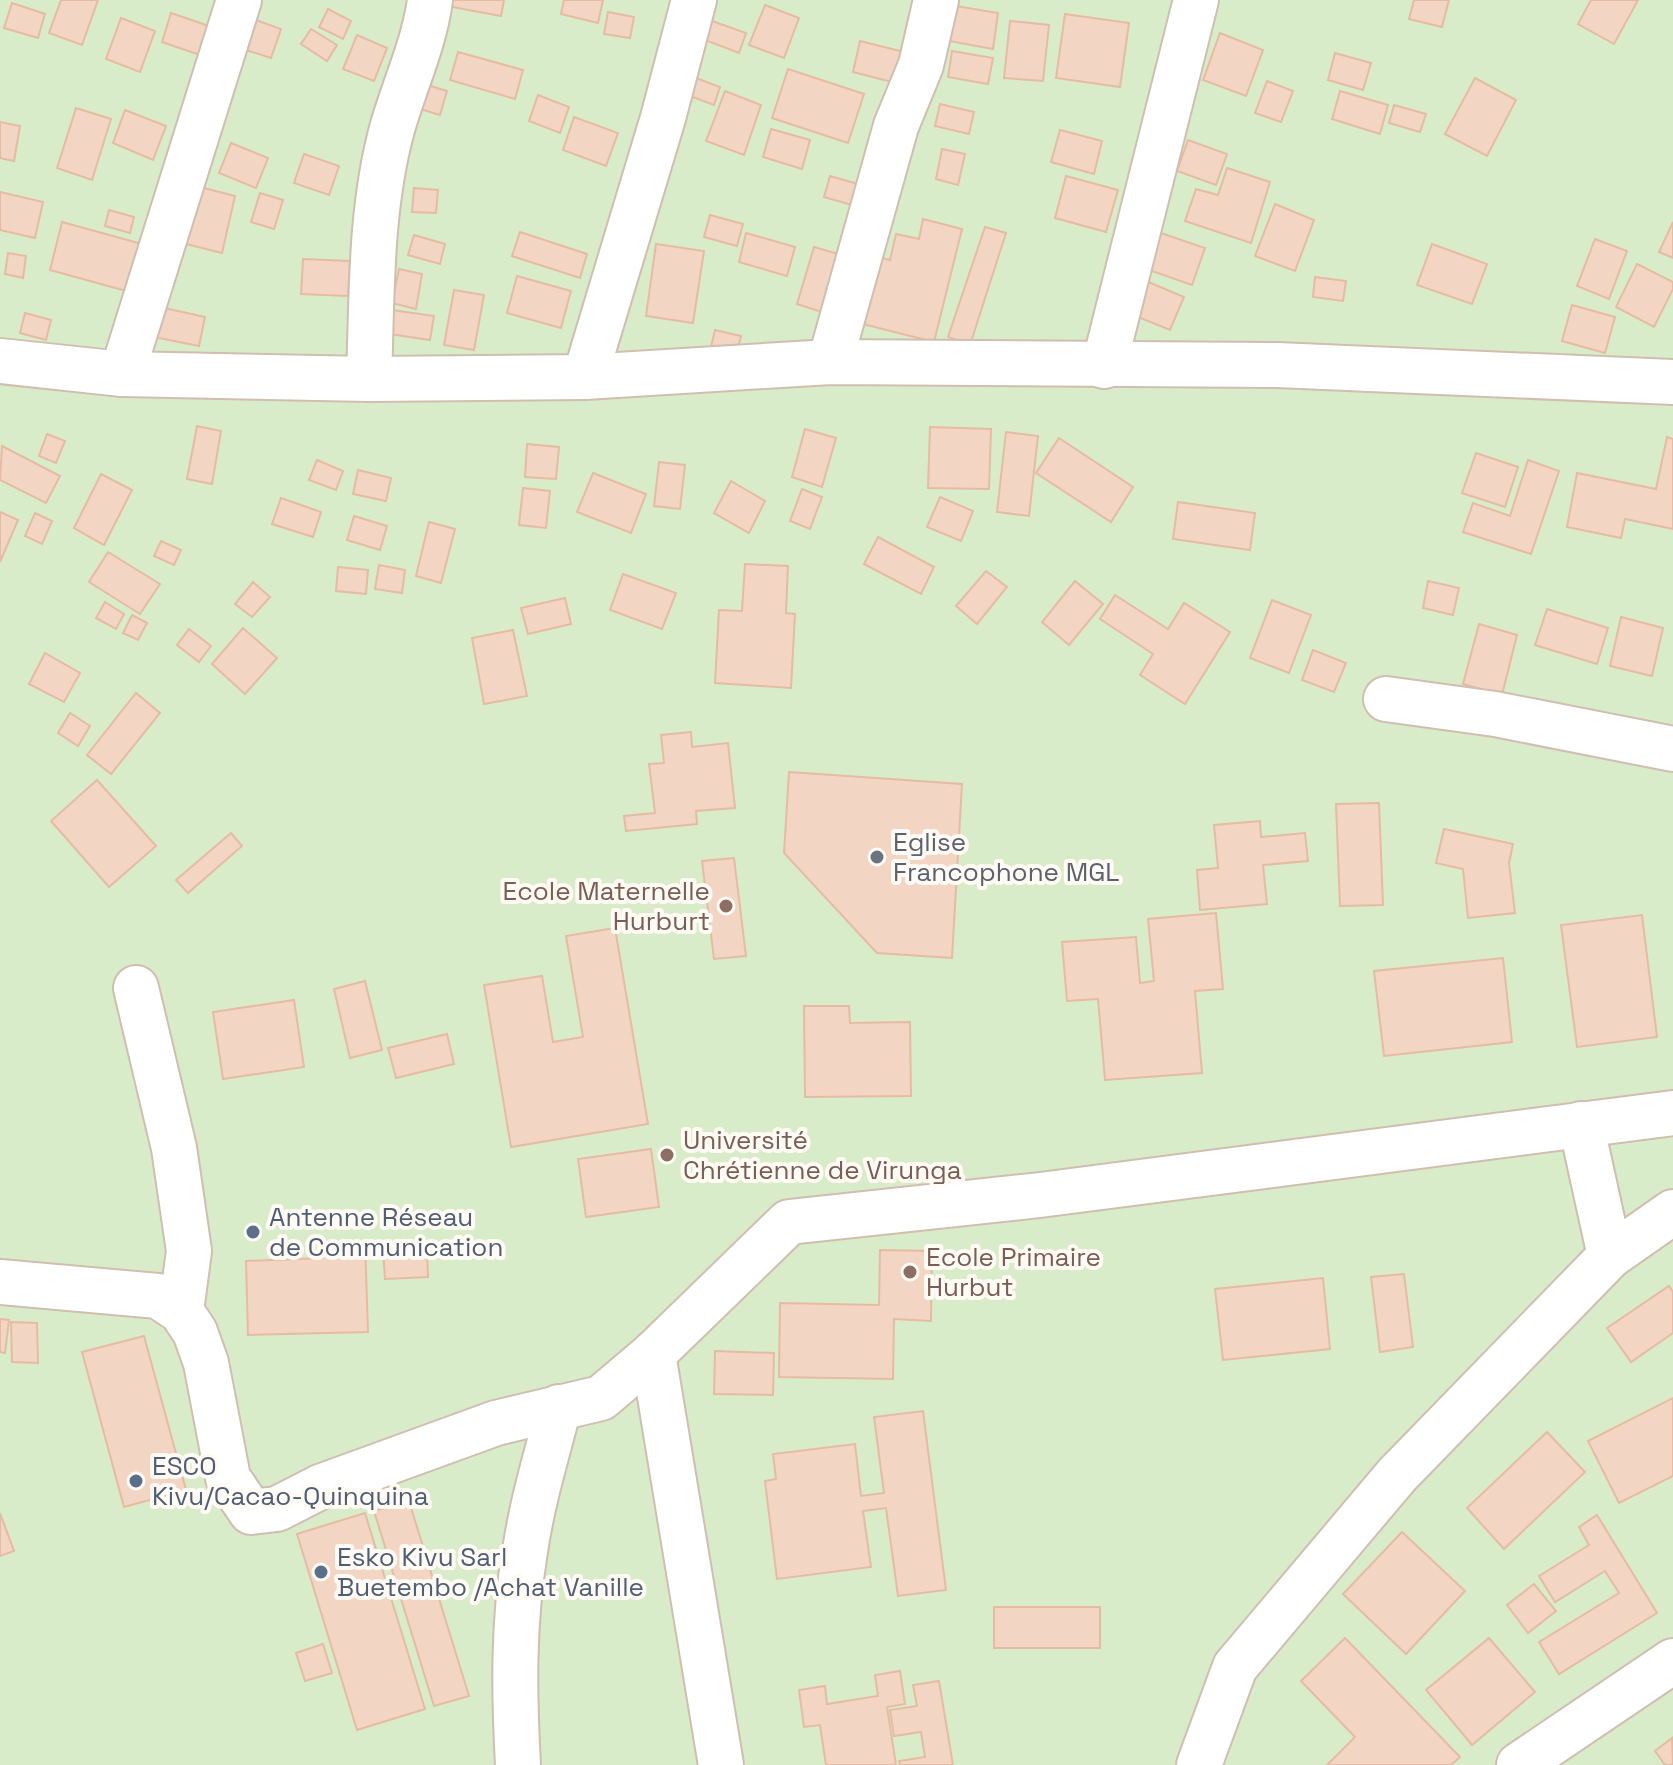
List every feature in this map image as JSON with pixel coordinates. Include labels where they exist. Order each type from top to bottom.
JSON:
[{"type":"street","points":[[122,374],[239,0]]},
{"type":"street","points":[[369,379],[375,216],[392,130],[427,22],[430,0]]},
{"type":"street","points":[[585,377],[663,118],[694,0]]},
{"type":"street","points":[[830,362],[896,126],[921,65],[936,0]]},
{"type":"street","points":[[1104,366],[1196,0]]},
{"type":"street","points":[[0,361],[122,374],[369,379],[585,377],[830,362],[1277,365],[1673,382]]},
{"type":"street","points":[[1386,699],[1495,714],[1673,749]]},
{"type":"street","points":[[136,988],[174,1148],[189,1251],[181,1311]]},
{"type":"street","points":[[0,1282],[158,1296],[181,1311],[195,1332],[206,1363],[228,1478],[251,1512],[277,1509],[320,1487],[496,1423],[601,1398],[653,1354],[789,1222],[1040,1195],[1673,1113]]},
{"type":"street","points":[[1581,1124],[1610,1256]]},
{"type":"street","points":[[1199,1765],[1235,1667],[1397,1475],[1610,1256],[1673,1212]]},
{"type":"street","points":[[653,1354],[721,1765]]},
{"type":"street","points":[[518,1765],[514,1703],[516,1624],[525,1549],[559,1407]]},
{"type":"street","points":[[1546,1758],[1673,1661]]},
{"type":"green space","points":[[0,0],[1673,0],[1673,1765],[0,1765]]},
{"type":"building","points":[[61,0],[98,0],[82,45],[49,33]]},
{"type":"building","points":[[449,0],[504,0],[501,16],[447,6]]},
{"type":"building","points":[[564,0],[603,0],[598,23],[561,14]]},
{"type":"building","points":[[1414,0],[1449,0],[1442,27],[1409,19]]},
{"type":"building","points":[[1591,0],[1638,0],[1614,44],[1578,24]]},
{"type":"building","points":[[12,3],[45,14],[38,38],[4,28]]},
{"type":"building","points":[[765,5],[799,18],[784,58],[749,45]]},
{"type":"building","points":[[950,5],[998,13],[993,49],[944,40]]},
{"type":"building","points":[[328,9],[351,21],[343,39],[319,27]]},
{"type":"building","points":[[608,12],[634,17],[630,38],[604,34]]},
{"type":"building","points":[[171,13],[209,26],[200,55],[162,42]]},
{"type":"building","points":[[1065,14],[1129,23],[1120,87],[1056,78]]},
{"type":"building","points":[[121,18],[155,31],[140,72],[106,59]]},
{"type":"building","points":[[256,20],[281,29],[271,58],[246,50]]},
{"type":"building","points":[[712,21],[746,33],[739,53],[705,40]]},
{"type":"building","points":[[1010,21],[1049,25],[1043,81],[1004,78]]},
{"type":"building","points":[[311,29],[337,45],[327,61],[301,44]]},
{"type":"building","points":[[1220,33],[1263,50],[1246,96],[1203,80]]},
{"type":"building","points":[[357,35],[387,48],[374,81],[343,69]]},
{"type":"building","points":[[860,41],[904,52],[896,83],[853,72]]},
{"type":"building","points":[[952,51],[993,58],[988,84],[948,77]]},
{"type":"building","points":[[458,52],[523,70],[515,99],[450,80]]},
{"type":"building","points":[[1335,53],[1371,63],[1363,90],[1328,80]]},
{"type":"building","points":[[788,69],[864,94],[848,143],[772,118]]},
{"type":"building","points":[[696,78],[720,87],[714,105],[690,96]]},
{"type":"building","points":[[1475,78],[1516,100],[1487,156],[1445,134]]},
{"type":"building","points":[[1267,81],[1293,91],[1281,122],[1255,113]]},
{"type":"building","points":[[424,84],[447,91],[440,115],[417,108]]},
{"type":"building","points":[[725,91],[761,105],[744,155],[706,141]]},
{"type":"building","points":[[1340,91],[1388,105],[1380,134],[1332,119]]},
{"type":"building","points":[[538,95],[569,107],[560,133],[529,121]]},
{"type":"building","points":[[940,104],[974,112],[969,134],[935,126]]},
{"type":"building","points":[[1394,105],[1426,114],[1420,132],[1389,123]]},
{"type":"building","points":[[76,108],[111,119],[92,180],[57,168]]},
{"type":"building","points":[[125,110],[166,126],[153,160],[113,143]]},
{"type":"building","points":[[574,117],[618,133],[606,166],[563,150]]},
{"type":"building","points":[[0,122],[20,126],[14,161],[0,158]]},
{"type":"building","points":[[771,129],[810,140],[802,169],[763,157]]},
{"type":"building","points":[[1060,130],[1102,141],[1094,174],[1051,162]]},
{"type":"building","points":[[1188,140],[1227,154],[1216,185],[1177,171]]},
{"type":"building","points":[[231,143],[268,158],[256,188],[219,173]]},
{"type":"building","points":[[942,149],[965,154],[958,185],[936,179]]},
{"type":"building","points":[[304,154],[339,166],[329,195],[294,183]]},
{"type":"building","points":[[1227,168],[1270,182],[1251,243],[1185,221],[1196,189],[1218,195]]},
{"type":"building","points":[[830,176],[858,184],[852,205],[824,197]]},
{"type":"building","points":[[1066,176],[1118,190],[1106,232],[1055,218]]},
{"type":"building","points":[[200,187],[235,196],[222,253],[186,244]]},
{"type":"building","points":[[414,188],[438,190],[436,213],[412,212]]},
{"type":"building","points":[[0,192],[43,202],[35,238],[0,230]]},
{"type":"building","points":[[260,193],[283,200],[274,229],[251,222]]},
{"type":"building","points":[[1275,204],[1314,220],[1295,271],[1255,256]]},
{"type":"building","points":[[109,210],[134,217],[130,233],[105,226]]},
{"type":"building","points":[[710,215],[743,224],[737,246],[704,237]]},
{"type":"building","points":[[923,219],[962,229],[934,342],[855,322],[871,255],[890,260],[896,234],[919,239]]},
{"type":"building","points":[[62,222],[142,244],[130,292],[50,270]]},
{"type":"building","points":[[1673,222],[1673,258],[1659,252]]},
{"type":"building","points":[[985,227],[1006,233],[970,345],[948,337]]},
{"type":"building","points":[[520,232],[587,254],[580,278],[512,256]]},
{"type":"building","points":[[746,233],[795,247],[787,276],[739,262]]},
{"type":"building","points":[[1161,233],[1205,248],[1192,285],[1149,270]]},
{"type":"building","points":[[414,235],[445,244],[440,264],[408,255]]},
{"type":"building","points":[[1595,239],[1627,251],[1609,299],[1577,286]]},
{"type":"building","points":[[656,244],[704,251],[693,323],[646,316]]},
{"type":"building","points":[[1432,244],[1487,264],[1472,304],[1417,285]]},
{"type":"building","points":[[814,247],[845,256],[828,314],[797,304]]},
{"type":"building","points":[[8,253],[26,256],[23,278],[5,274]]},
{"type":"building","points":[[303,259],[350,261],[348,296],[301,294]]},
{"type":"building","points":[[1637,264],[1673,282],[1673,289],[1654,327],[1616,307]]},
{"type":"building","points":[[399,269],[422,274],[416,309],[392,303]]},
{"type":"building","points":[[517,276],[571,291],[561,328],[507,313]]},
{"type":"building","points":[[1315,277],[1346,281],[1343,301],[1313,297]]},
{"type":"building","points":[[1146,281],[1184,297],[1170,330],[1133,315]]},
{"type":"building","points":[[454,290],[484,295],[474,350],[444,345]]},
{"type":"building","points":[[1572,305],[1615,317],[1605,353],[1562,341]]},
{"type":"building","points":[[160,307],[205,317],[199,346],[154,337]]},
{"type":"building","points":[[392,310],[434,316],[430,340],[389,334]]},
{"type":"building","points":[[25,313],[51,320],[46,340],[20,333]]},
{"type":"building","points":[[715,330],[741,336],[737,353],[711,347]]},
{"type":"building","points":[[197,426],[221,431],[212,484],[187,479]]},
{"type":"building","points":[[930,427],[991,429],[989,489],[928,488]]},
{"type":"building","points":[[805,429],[836,438],[822,487],[792,477]]},
{"type":"building","points":[[1006,432],[1038,436],[1029,516],[997,512]]},
{"type":"building","points":[[47,434],[65,441],[56,463],[39,456]]},
{"type":"building","points":[[1667,437],[1673,439],[1673,529],[1625,519],[1621,538],[1567,527],[1577,473],[1656,489]]},
{"type":"building","points":[[1059,438],[1133,487],[1111,522],[1036,473]]},
{"type":"building","points":[[527,444],[559,447],[556,479],[525,477]]},
{"type":"building","points":[[2,446],[60,476],[46,503],[0,480]]},
{"type":"building","points":[[1476,453],[1518,467],[1505,507],[1462,493]]},
{"type":"building","points":[[317,460],[343,471],[336,490],[309,480]]},
{"type":"building","points":[[1528,460],[1559,471],[1531,554],[1463,532],[1473,503],[1510,516]]},
{"type":"building","points":[[659,462],[685,465],[680,509],[654,506]]},
{"type":"building","points":[[358,470],[391,478],[386,501],[353,494]]},
{"type":"building","points":[[593,473],[646,494],[631,533],[577,512]]},
{"type":"building","points":[[101,474],[132,490],[104,545],[74,528]]},
{"type":"building","points":[[731,481],[765,501],[749,533],[714,513]]},
{"type":"building","points":[[523,488],[550,491],[546,528],[519,525]]},
{"type":"building","points":[[802,489],[822,497],[810,529],[790,521]]},
{"type":"building","points":[[940,497],[973,511],[961,541],[927,527]]},
{"type":"building","points":[[281,498],[321,512],[313,537],[272,524]]},
{"type":"building","points":[[1178,502],[1255,513],[1250,550],[1173,539]]},
{"type":"building","points":[[0,512],[18,520],[0,562]]},
{"type":"building","points":[[35,513],[52,521],[42,544],[25,536]]},
{"type":"building","points":[[354,516],[387,526],[380,550],[347,540]]},
{"type":"building","points":[[429,522],[455,529],[441,583],[416,576]]},
{"type":"building","points":[[878,537],[934,567],[921,594],[864,564]]},
{"type":"building","points":[[161,541],[181,550],[174,565],[154,556]]},
{"type":"building","points":[[108,552],[160,584],[140,614],[89,582]]},
{"type":"building","points":[[745,564],[788,566],[786,613],[795,614],[791,688],[715,683],[719,610],[742,611]]},
{"type":"building","points":[[379,565],[405,570],[402,593],[375,589]]},
{"type":"building","points":[[338,567],[368,570],[366,594],[336,591]]},
{"type":"building","points":[[986,571],[1007,587],[977,624],[956,606]]},
{"type":"building","points":[[623,574],[676,593],[662,629],[610,610]]},
{"type":"building","points":[[1075,581],[1103,604],[1069,645],[1042,622]]},
{"type":"building","points":[[1428,581],[1459,588],[1453,615],[1423,608]]},
{"type":"building","points":[[253,582],[270,597],[252,617],[235,604]]},
{"type":"building","points":[[1115,595],[1168,629],[1184,603],[1230,632],[1185,704],[1140,675],[1153,654],[1100,619]]},
{"type":"building","points":[[565,598],[571,624],[528,634],[521,608]]},
{"type":"building","points":[[1272,600],[1311,615],[1289,673],[1250,658]]},
{"type":"building","points":[[105,602],[124,614],[116,629],[96,618]]},
{"type":"building","points":[[1547,609],[1608,628],[1597,664],[1535,645]]},
{"type":"building","points":[[132,615],[147,623],[138,640],[123,633]]},
{"type":"building","points":[[1621,617],[1663,628],[1652,676],[1610,666]]},
{"type":"building","points":[[1479,624],[1517,635],[1502,695],[1463,684]]},
{"type":"building","points":[[243,628],[277,658],[245,694],[212,664]]},
{"type":"building","points":[[189,629],[211,646],[199,662],[177,645]]},
{"type":"building","points":[[513,630],[527,696],[484,704],[472,638]]},
{"type":"building","points":[[1313,650],[1346,663],[1334,692],[1302,680]]},
{"type":"building","points":[[45,653],[80,673],[64,702],[29,684]]},
{"type":"building","points":[[136,693],[160,713],[111,774],[87,755]]},
{"type":"building","points":[[70,713],[90,726],[78,746],[58,733]]},
{"type":"building","points":[[691,732],[692,747],[728,743],[735,808],[696,811],[697,824],[626,831],[624,816],[655,813],[649,764],[664,763],[661,735]]},
{"type":"building","points":[[789,772],[962,784],[952,958],[877,953],[784,853]]},
{"type":"building","points":[[97,780],[156,846],[109,887],[51,821]]},
{"type":"building","points":[[1379,803],[1383,905],[1340,906],[1336,804]]},
{"type":"building","points":[[1260,821],[1261,837],[1305,833],[1308,861],[1263,865],[1267,904],[1200,910],[1197,870],[1218,868],[1214,825]]},
{"type":"building","points":[[1444,829],[1513,844],[1509,863],[1515,913],[1468,918],[1463,869],[1436,863]]},
{"type":"building","points":[[231,833],[242,846],[188,893],[176,880]]},
{"type":"building","points":[[734,858],[746,956],[714,959],[702,861]]},
{"type":"building","points":[[1216,913],[1223,989],[1195,991],[1202,1073],[1105,1080],[1098,999],[1067,1001],[1062,942],[1136,937],[1140,983],[1154,981],[1148,919]]},
{"type":"building","points":[[1642,915],[1657,1037],[1577,1047],[1561,925]]},
{"type":"building","points":[[615,928],[648,1124],[511,1147],[484,985],[542,976],[553,1042],[583,1037],[566,936]]},
{"type":"building","points":[[1503,958],[1512,1042],[1384,1056],[1374,971]]},
{"type":"building","points":[[365,981],[382,1050],[350,1058],[334,989]]},
{"type":"building","points":[[294,1000],[304,1067],[223,1079],[213,1012]]},
{"type":"building","points":[[804,1006],[849,1006],[850,1023],[910,1022],[911,1096],[805,1097]]},
{"type":"building","points":[[447,1034],[454,1064],[396,1078],[388,1048]]},
{"type":"building","points":[[651,1149],[659,1207],[586,1217],[578,1159]]},
{"type":"building","points":[[365,1241],[368,1332],[248,1335],[246,1261],[323,1258],[322,1242]]},
{"type":"building","points":[[427,1249],[428,1277],[385,1279],[383,1250]]},
{"type":"building","points":[[880,1250],[932,1251],[931,1321],[894,1319],[893,1379],[779,1377],[780,1303],[879,1305]]},
{"type":"building","points":[[1404,1274],[1413,1347],[1380,1352],[1371,1277]]},
{"type":"building","points":[[1323,1278],[1330,1349],[1223,1360],[1215,1289]]},
{"type":"building","points":[[1669,1286],[1673,1292],[1673,1333],[1631,1362],[1607,1328]]},
{"type":"building","points":[[0,1319],[9,1320],[5,1353],[0,1352]]},
{"type":"building","points":[[11,1322],[37,1323],[38,1363],[12,1362]]},
{"type":"building","points":[[144,1336],[186,1490],[124,1507],[82,1352]]},
{"type":"building","points":[[715,1351],[774,1353],[773,1395],[714,1394]]},
{"type":"building","points":[[1673,1398],[1673,1476],[1619,1503],[1588,1441]]},
{"type":"building","points":[[923,1411],[946,1590],[898,1596],[886,1508],[863,1511],[871,1567],[777,1579],[765,1481],[776,1479],[773,1454],[855,1444],[861,1496],[884,1493],[874,1417]]},
{"type":"building","points":[[1547,1432],[1585,1472],[1504,1549],[1467,1508]]},
{"type":"building","points":[[409,1501],[469,1696],[434,1706],[374,1511]]},
{"type":"building","points":[[0,1513],[14,1551],[0,1556]]},
{"type":"building","points":[[365,1513],[425,1709],[357,1730],[297,1534]]},
{"type":"building","points":[[1597,1515],[1657,1613],[1559,1674],[1539,1642],[1619,1593],[1605,1571],[1555,1602],[1539,1576],[1589,1545],[1579,1527]]},
{"type":"building","points":[[1402,1532],[1465,1591],[1406,1654],[1343,1594]]},
{"type":"building","points":[[1534,1584],[1556,1611],[1528,1633],[1507,1605]]},
{"type":"building","points":[[994,1607],[1100,1607],[1100,1648],[994,1648]]},
{"type":"building","points":[[1345,1638],[1460,1757],[1451,1765],[1327,1765],[1355,1737],[1301,1681]]},
{"type":"building","points":[[1489,1638],[1535,1692],[1472,1745],[1426,1690]]},
{"type":"building","points":[[323,1644],[332,1673],[305,1681],[296,1653]]},
{"type":"building","points":[[900,1671],[905,1704],[887,1707],[896,1765],[826,1765],[820,1725],[804,1727],[799,1690],[825,1686],[827,1704],[878,1696],[875,1675]]},
{"type":"building","points":[[939,1681],[953,1765],[900,1765],[899,1761],[925,1757],[921,1732],[894,1736],[890,1710],[917,1706],[913,1685]]},
{"type":"building","points":[[1672,1738],[1673,1765],[1665,1765],[1655,1751]]},
{"type":"place","name":"Eglise Francophone MGL","points":[[877,857]]},
{"type":"place","name":"Ecole Maternelle Hurburt","points":[[726,906]]},
{"type":"place","name":"Université Chrétienne de Virunga","points":[[667,1155]]},
{"type":"place","name":"Antenne Réseau de Communication","points":[[253,1232]]},
{"type":"place","name":"Ecole Primaire Hurbut","points":[[910,1272]]},
{"type":"place","name":"ESCO Kivu/Cacao-Quinquina","points":[[136,1481]]},
{"type":"place","name":"Esko Kivu Sarl Buetembo /Achat Vanille","points":[[321,1572]]}]
